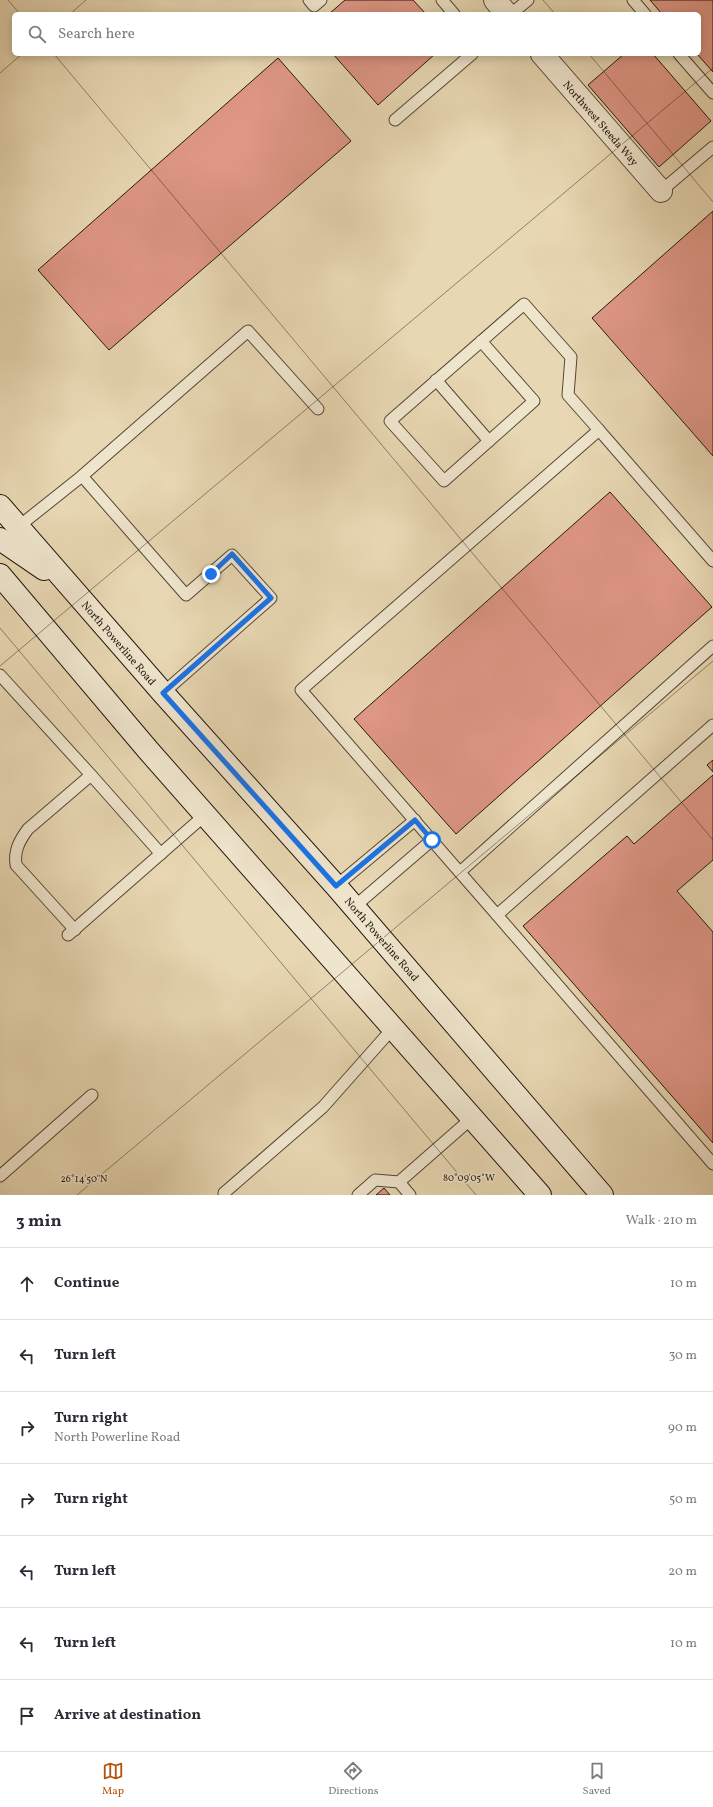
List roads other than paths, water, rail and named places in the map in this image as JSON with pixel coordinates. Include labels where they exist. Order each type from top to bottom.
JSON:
[{"type":"main road","points":[[495,0],[505,12]]},
{"type":"main road","name":"Northwest Steeda Way","points":[[544,56],[661,191]]},
{"type":"main road","name":"North Powerline Road","points":[[0,506],[163,693],[336,886],[602,1195]]},
{"type":"main road","points":[[0,539],[69,585]]},
{"type":"main road","points":[[0,575],[148,750],[540,1195]]},
{"type":"lane","points":[[309,0],[314,6],[321,0]]},
{"type":"lane","points":[[442,0],[452,12]]},
{"type":"lane","points":[[513,12],[528,0]]},
{"type":"lane","points":[[633,0],[643,12]]},
{"type":"lane","points":[[395,120],[470,56]]},
{"type":"lane","points":[[681,56],[713,93]]},
{"type":"lane","points":[[661,191],[713,147]]},
{"type":"lane","points":[[481,341],[534,401],[444,481],[390,421],[436,380],[481,341],[524,304],[570,357],[568,394],[713,561]]},
{"type":"lane","points":[[18,527],[82,476],[248,331],[318,409]]},
{"type":"lane","points":[[436,380],[489,441]]},
{"type":"lane","points":[[599,430],[301,690],[713,1164]]},
{"type":"lane","points":[[82,476],[186,594],[232,554],[271,598],[163,693]]},
{"type":"lane","points":[[460,872],[713,646]]},
{"type":"lane","points":[[0,675],[161,854]]},
{"type":"lane","points":[[497,915],[713,726]]},
{"type":"lane","points":[[91,775],[28,829],[21,838],[15,853],[16,865],[71,933],[205,815]]},
{"type":"lane","points":[[336,886],[415,820]]},
{"type":"lane","points":[[354,907],[432,840]]},
{"type":"lane","points":[[224,1193],[323,1107],[393,1028]]},
{"type":"lane","points":[[0,1176],[92,1095]]},
{"type":"lane","points":[[399,1182],[472,1118]]},
{"type":"lane","points":[[358,1195],[375,1180],[399,1182],[410,1195]]}]
